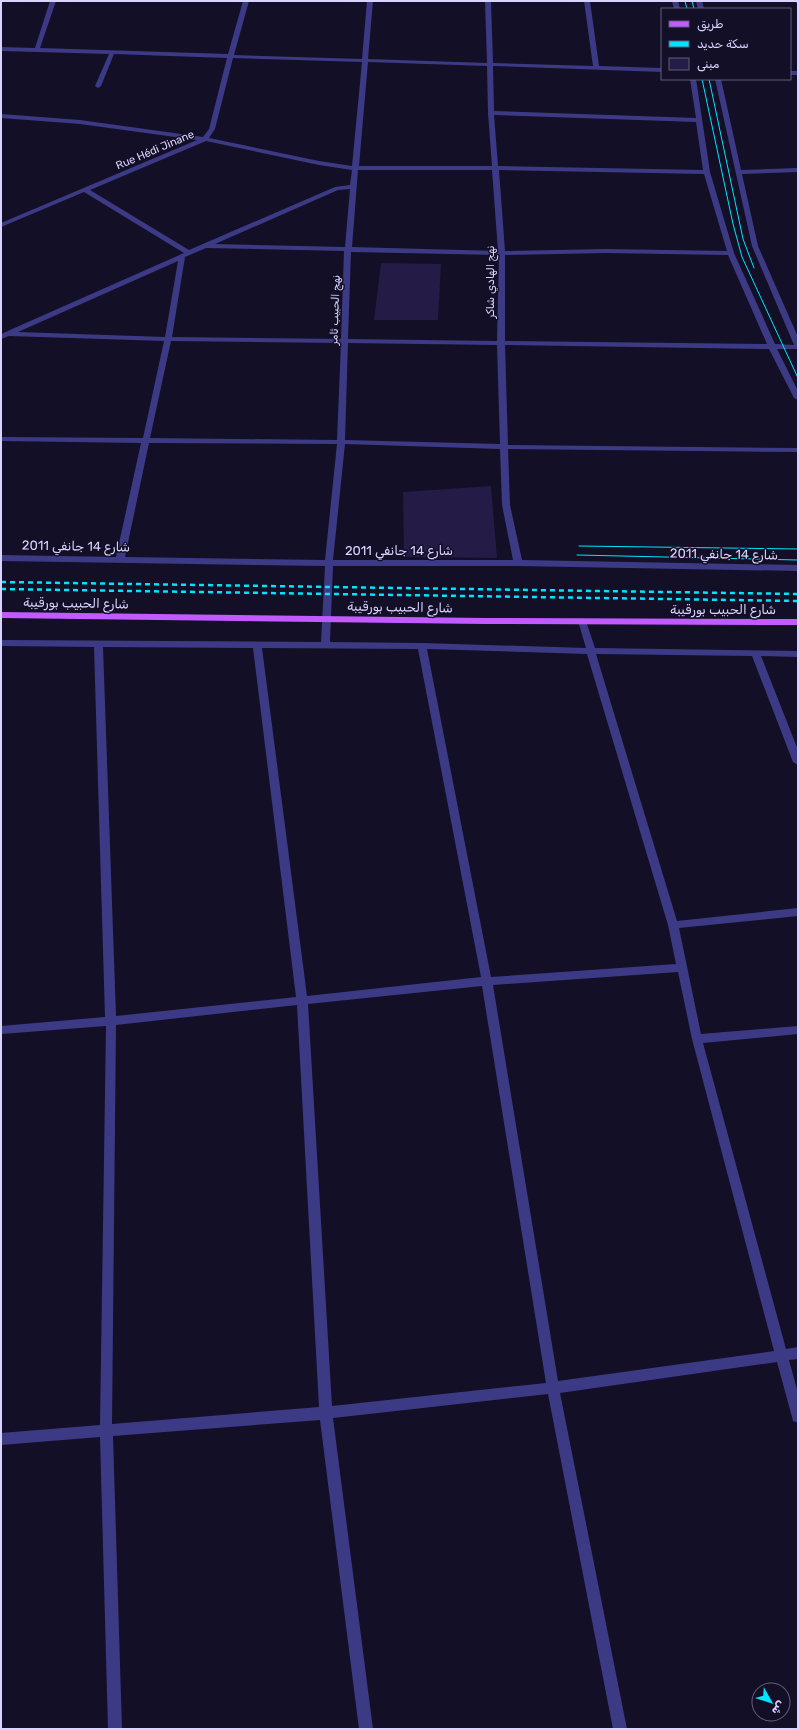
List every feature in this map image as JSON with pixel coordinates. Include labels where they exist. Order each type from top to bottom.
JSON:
[{"type":"main road","name":"شارع الحبيب بورقيبة","points":[[1,615],[326,620],[741,623],[798,622]]},
{"type":"street","points":[[37,50],[53,1]]},
{"type":"street","name":"Rue Hédi Jinane","points":[[1,225],[205,139],[212,129],[246,1]]},
{"type":"street","name":"نهج الحبيب ثامر","points":[[325,645],[329,564],[341,442],[348,249],[370,1]]},
{"type":"street","name":"نهج الهادي شاكر","points":[[488,1],[494,168],[502,253],[501,342],[506,505],[518,563]]},
{"type":"street","points":[[587,1],[596,68]]},
{"type":"street","points":[[1,49],[230,57],[365,59],[661,70]]},
{"type":"street","points":[[98,86],[112,53]]},
{"type":"street","points":[[693,80],[707,172],[731,253],[772,347],[798,398]]},
{"type":"street","points":[[5,335],[345,342],[501,342],[772,347],[798,346],[755,246],[718,80]]},
{"type":"street","points":[[491,113],[700,120]]},
{"type":"street","points":[[1,116],[80,122],[205,139],[320,163],[355,168],[494,168],[707,172]]},
{"type":"street","points":[[739,172],[798,170]]},
{"type":"street","points":[[5,335],[337,188],[354,187]]},
{"type":"street","points":[[85,190],[186,254]]},
{"type":"street","points":[[204,246],[502,253],[606,251],[731,253]]},
{"type":"street","points":[[120,560],[186,254]]},
{"type":"street","points":[[1,439],[341,442],[505,447],[798,450]]},
{"type":"street","name":"شارع 14 جانفي 2011","points":[[1,558],[329,564],[518,563],[798,568]]},
{"type":"street","points":[[582,621],[673,925],[697,1039],[798,1417]]},
{"type":"street","points":[[1,643],[98,645],[257,644],[422,646],[591,651],[798,654]]},
{"type":"street","points":[[257,644],[302,1001],[326,1413],[366,1729]]},
{"type":"street","points":[[98,645],[111,1021],[106,1429],[115,1729]]},
{"type":"street","points":[[422,646],[487,981],[553,1388],[620,1729]]},
{"type":"street","points":[[756,653],[798,762]]},
{"type":"street","points":[[673,925],[798,912]]},
{"type":"street","points":[[1,1030],[111,1021],[487,981],[681,968]]},
{"type":"street","points":[[697,1039],[798,1030]]},
{"type":"street","points":[[1,1439],[106,1429],[326,1413],[553,1388],[780,1354],[798,1353]]},
{"type":"building","points":[[381,263],[441,264],[438,320],[374,320]]},
{"type":"building","points":[[491,486],[497,558],[404,557],[403,492]]},
{"type":"tram line","points":[[685,1],[687,8]]},
{"type":"tram line","points":[[692,1],[694,8]]},
{"type":"tram line","points":[[702,80],[733,224],[742,257],[798,378]]},
{"type":"tram line","points":[[709,80],[743,239],[754,268]]},
{"type":"tram line","points":[[579,546],[798,549]]},
{"type":"tram line","points":[[577,555],[798,560]]},
{"type":"railway","points":[[1,582],[798,594]]},
{"type":"railway","points":[[1,589],[798,601]]}]
